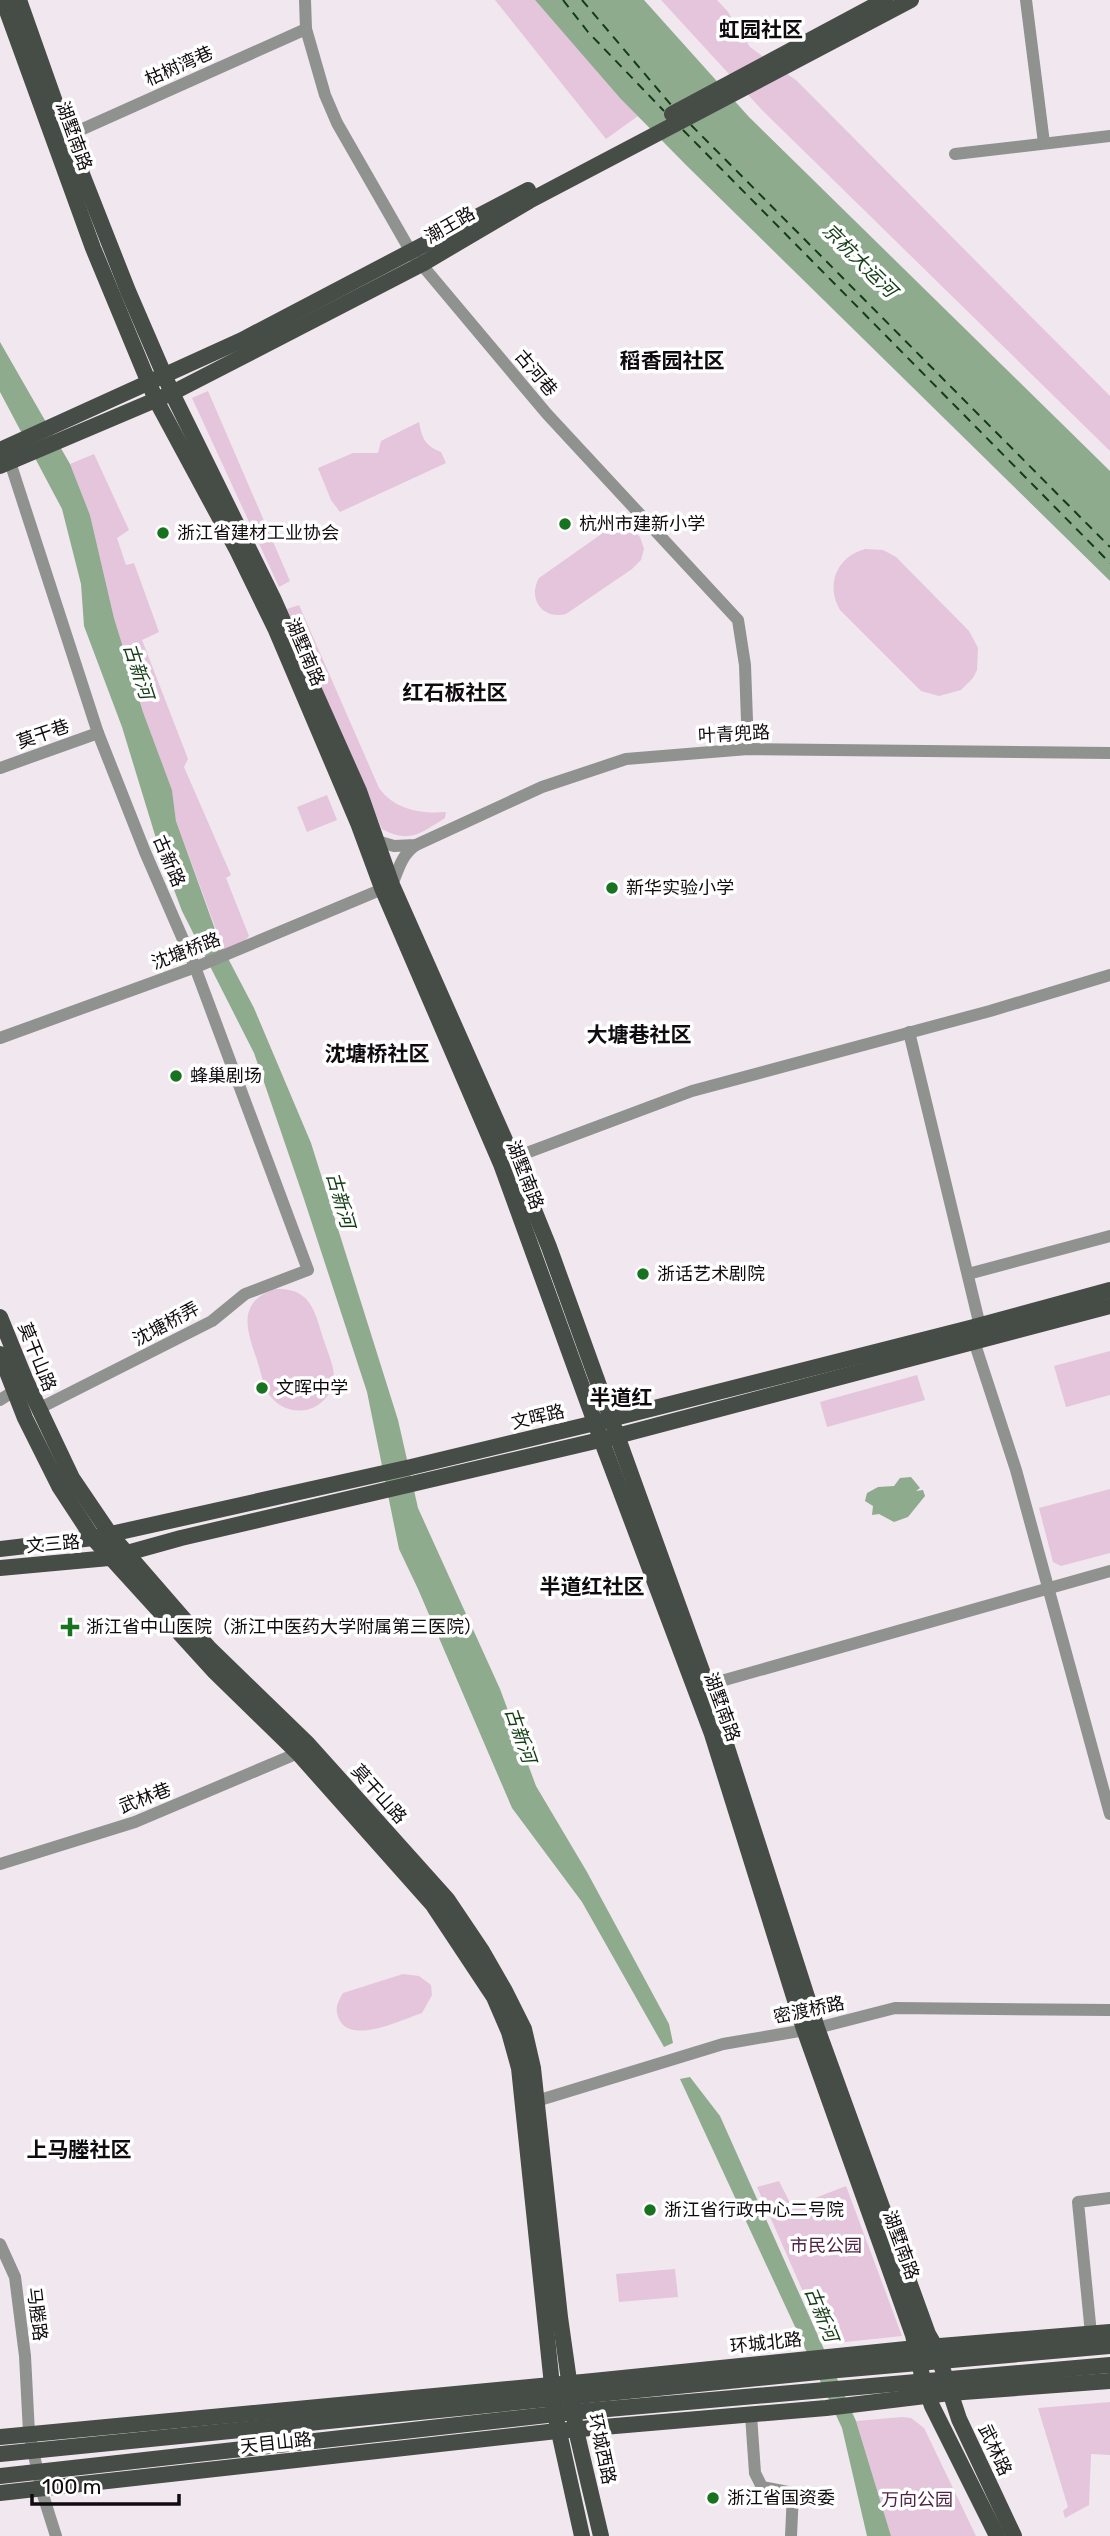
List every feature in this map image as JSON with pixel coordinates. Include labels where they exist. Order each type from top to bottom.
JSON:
[{"type":"main road","name":"湖墅南路","points":[[3,0],[93,248],[156,400],[237,550],[276,630],[358,823],[513,1158],[549,1247],[603,1421]]},
{"type":"main road","name":"湖墅南路","points":[[19,0],[67,136],[128,291],[172,393],[273,598],[359,791],[377,841],[387,887],[501,1164],[707,1685],[811,2028],[937,2353],[947,2387]]},
{"type":"main road","name":"潮王路","points":[[851,26],[885,0]]},
{"type":"main road","name":"潮王路","points":[[3,460],[57,434],[172,393],[527,196],[851,26],[907,4]]},
{"type":"main road","name":"潮王路","points":[[57,434],[165,375],[417,258]]},
{"type":"main road","name":"文晖路","points":[[93,1538],[380,1474],[414,1475],[609,1437],[975,1332],[1110,1290]]},
{"type":"main road","name":"文晖路","points":[[109,1558],[181,1538],[387,1490],[414,1475],[603,1421],[975,1332],[1110,1306]]},
{"type":"main road","name":"莫干山路","points":[[0,1317],[38,1409],[72,1478],[110,1534],[209,1648],[308,1744],[447,1899],[482,1951],[524,2029],[533,2068],[531,2103],[554,2400]]},
{"type":"main road","name":"莫干山路","points":[[0,1354],[24,1418],[59,1486],[93,1538],[215,1672],[298,1754],[433,1905],[494,1997],[509,2032],[531,2103],[572,2391]]},
{"type":"main road","name":"湖墅南路","points":[[609,1437],[811,2028],[929,2396]]},
{"type":"main road","name":"文三路","points":[[0,1549],[93,1538]]},
{"type":"main road","name":"文三路","points":[[0,1569],[109,1558]]},
{"type":"main road","name":"环城北路","points":[[554,2400],[572,2391],[1110,2332]]},
{"type":"main road","name":"环城北路","points":[[937,2353],[1110,2346]]},
{"type":"main road","name":"环城北路","points":[[554,2400],[576,2430],[929,2396],[947,2387],[1110,2365]]},
{"type":"main road","name":"环城北路","points":[[554,2400],[572,2391],[823,2390],[923,2380],[947,2387],[1110,2381]]},
{"type":"main road","name":"武林路","points":[[947,2387],[959,2419],[1014,2536]]},
{"type":"main road","name":"环城西路","points":[[572,2391],[576,2430],[601,2536]]},
{"type":"main road","name":"武林路","points":[[929,2396],[997,2536]]},
{"type":"main road","name":"天目山路","points":[[0,2437],[554,2400]]},
{"type":"main road","name":"天目山路","points":[[0,2454],[554,2400]]},
{"type":"main road","name":"天目山路","points":[[0,2476],[554,2400]]},
{"type":"main road","name":"天目山路","points":[[0,2493],[43,2489],[554,2400]]},
{"type":"main road","points":[[554,2400],[582,2536]]},
{"type":"street","name":"古河巷","points":[[305,0],[306,29],[325,95],[337,123],[417,258],[547,414],[738,620],[745,665],[748,749]]},
{"type":"street","points":[[1026,0],[1044,143]]},
{"type":"street","name":"枯树湾巷","points":[[67,136],[306,29]]},
{"type":"street","points":[[954,154],[1110,136]]},
{"type":"street","name":"古新路","points":[[3,460],[98,733],[145,852],[198,966],[308,1270]]},
{"type":"street","name":"莫干巷","points":[[0,768],[98,733]]},
{"type":"street","name":"叶青兜路","points":[[377,841],[394,846],[416,845],[542,787],[626,759],[748,749],[1110,752]]},
{"type":"street","points":[[387,887],[408,850],[416,845]]},
{"type":"street","name":"沈塘桥路","points":[[0,1038],[198,966],[387,887]]},
{"type":"street","points":[[513,1158],[692,1091],[1002,1008],[1110,975]]},
{"type":"street","points":[[909,1032],[968,1274],[975,1332],[1049,1587],[1110,1814]]},
{"type":"street","points":[[968,1274],[1110,1236]]},
{"type":"street","name":"沈塘桥弄","points":[[38,1409],[212,1321],[245,1294],[308,1270]]},
{"type":"street","points":[[0,1401],[14,1391]]},
{"type":"street","points":[[707,1685],[1110,1571]]},
{"type":"street","name":"武林巷","points":[[0,1864],[135,1822],[298,1754]]},
{"type":"street","name":"密渡桥路","points":[[531,2103],[723,2044],[811,2028],[895,2008],[1110,2010]]},
{"type":"street","points":[[1091,2334],[1078,2202],[1110,2198]]},
{"type":"street","name":"马塍路","points":[[0,2244],[15,2277],[25,2356],[29,2434],[56,2536]]},
{"type":"street","points":[[751,2415],[755,2473],[762,2487],[793,2493],[791,2536]]},
{"type":"green space","points":[[495,0],[535,0],[638,116],[606,139]]},
{"type":"green space","points":[[661,0],[717,0],[728,12],[750,47],[797,81],[1110,396],[1110,451],[762,110]]},
{"type":"green space","points":[[208,391],[290,581],[279,587],[192,398]]},
{"type":"green space","points":[[419,422],[425,441],[441,452],[446,463],[340,512],[331,500],[318,468],[353,453],[378,453],[381,441]]},
{"type":"green space","points":[[94,454],[129,530],[117,538],[126,565],[134,563],[159,632],[142,640],[188,759],[184,767],[231,875],[226,878],[249,936],[241,945],[224,951],[176,821],[172,790],[143,712],[114,618],[90,515],[70,464]]},
{"type":"green space","points":[[610,528],[630,528],[640,537],[644,549],[641,560],[566,614],[550,614],[544,611],[536,600],[539,578]]},
{"type":"green space","points":[[865,549],[883,550],[896,557],[969,631],[978,648],[977,670],[961,690],[939,696],[921,691],[840,610],[834,591],[836,573],[847,558]]},
{"type":"green space","points":[[299,605],[379,788],[401,806],[427,812],[446,812],[445,818],[415,835],[400,836],[382,829],[287,609]]},
{"type":"green space","points":[[327,795],[337,820],[307,832],[297,807]]},
{"type":"green space","points":[[275,1289],[297,1292],[310,1304],[333,1369],[331,1390],[324,1400],[304,1410],[283,1407],[271,1398],[253,1349],[248,1328],[250,1310],[254,1302]]},
{"type":"green space","points":[[1110,1351],[1110,1395],[1066,1407],[1054,1366]]},
{"type":"green space","points":[[917,1375],[925,1400],[827,1427],[820,1402]]},
{"type":"green space","points":[[1110,1489],[1110,1553],[1061,1566],[1053,1562],[1039,1508]]},
{"type":"green space","points":[[403,1974],[419,1976],[431,1985],[432,1995],[422,2013],[390,2025],[365,2030],[354,2030],[339,2019],[337,2008],[343,1993]]},
{"type":"green space","name":"市民公园","points":[[779,2181],[792,2207],[846,2186],[902,2336],[826,2344],[757,2187]]},
{"type":"green space","points":[[675,2269],[678,2297],[619,2302],[616,2274]]},
{"type":"green space","points":[[1110,2402],[1110,2455],[1091,2454],[1089,2505],[1065,2518],[1063,2511],[1068,2507],[1038,2408]]},
{"type":"green space","name":"万向公园","points":[[911,2418],[924,2428],[976,2536],[891,2536],[856,2421]]},
{"type":"water","name":"京杭大运河","points":[[535,0],[644,0],[749,117],[1110,471],[1110,581],[686,165],[620,98]]},
{"type":"water","points":[[0,342],[70,464],[90,515],[114,618],[143,712],[172,790],[176,821],[220,943],[254,1008],[311,1143],[398,1420],[418,1508],[500,1689],[536,1786],[587,1872],[669,2024],[673,2043],[664,2047],[582,1902],[512,1808],[399,1549],[367,1392],[304,1199],[254,1053],[182,911],[162,858],[122,727],[84,626],[81,584],[62,509],[0,392]]},
{"type":"water","points":[[911,1477],[920,1488],[916,1491],[923,1490],[925,1496],[908,1517],[894,1522],[879,1514],[872,1515],[873,1506],[865,1501],[867,1493],[878,1487],[894,1486],[900,1478]]},
{"type":"water","points":[[690,2077],[720,2116],[856,2421],[891,2536],[867,2536],[842,2428],[680,2079]]},
{"type":"ferry route","points":[[563,0],[588,32],[664,111]]},
{"type":"ferry route","points":[[582,0],[672,106]]},
{"type":"ferry route","points":[[691,125],[1110,547]]},
{"type":"ferry route","points":[[683,130],[1110,563]]},
{"type":"place","name":"杭州市建新小学","points":[[565,524]]},
{"type":"place","name":"浙江省建材工业协会","points":[[163,533]]},
{"type":"place","name":"新华实验小学","points":[[612,888]]},
{"type":"place","name":"蜂巢剧场","points":[[176,1076]]},
{"type":"place","name":"浙话艺术剧院","points":[[643,1274]]},
{"type":"place","name":"文晖中学","points":[[262,1388]]},
{"type":"place","name":"浙江省中山医院（浙江中医药大学附属第三医院）","points":[[70,1627]]},
{"type":"place","name":"浙江省行政中心二号院","points":[[650,2210]]},
{"type":"place","name":"浙江省国资委","points":[[713,2498]]},
{"type":"district","name":"虹园社区","points":[[761,30]]},
{"type":"district","name":"稻香园社区","points":[[672,361]]},
{"type":"district","name":"红石板社区","points":[[455,693]]},
{"type":"district","name":"大塘巷社区","points":[[639,1035]]},
{"type":"district","name":"沈塘桥社区","points":[[377,1054]]},
{"type":"district","name":"半道红","points":[[621,1398]]},
{"type":"district","name":"半道红社区","points":[[592,1587]]},
{"type":"district","name":"上马塍社区","points":[[79,2150]]},
{"type":"water label","name":"古新河","points":[[139,671]]},
{"type":"water label","name":"古新河","points":[[341,1200]]},
{"type":"water label","name":"古新河","points":[[521,1735]]},
{"type":"water label","name":"古新河","points":[[822,2314]]}]
